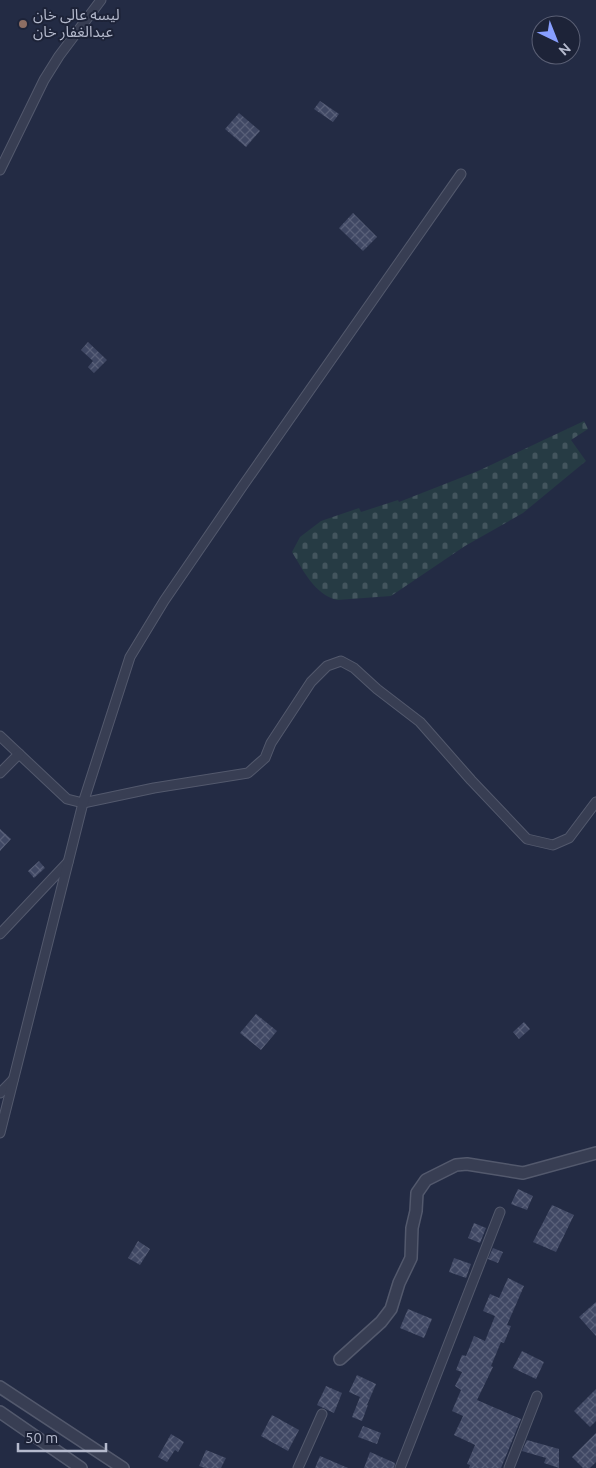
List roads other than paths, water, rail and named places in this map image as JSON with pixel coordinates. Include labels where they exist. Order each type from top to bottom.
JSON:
[{"type":"street","points":[[0,170],[3,154],[44,80],[59,56],[101,0]]},
{"type":"street","points":[[0,1133],[83,803],[130,657],[164,601],[236,495],[461,174]]},
{"type":"street","points":[[0,736],[67,799],[83,803],[154,788],[248,773],[265,758],[271,743],[311,682],[327,666],[341,661],[354,668],[377,689],[420,722],[471,780],[527,839],[553,845],[569,838],[596,802]]},
{"type":"street","points":[[0,773],[19,754]]},
{"type":"street","points":[[0,934],[70,860]]},
{"type":"street","points":[[0,1094],[14,1079]]},
{"type":"street","points":[[340,1359],[381,1322],[391,1309],[399,1283],[411,1258],[412,1228],[417,1193],[426,1180],[456,1166],[467,1164],[523,1173],[596,1153]]},
{"type":"street","points":[[400,1468],[500,1212]]},
{"type":"street","points":[[0,1387],[122,1468]]},
{"type":"street","points":[[509,1468],[537,1396]]},
{"type":"street","points":[[0,1412],[79,1467]]},
{"type":"street","points":[[298,1468],[322,1414]]},
{"type":"place","name":"لیسه عالی خان عبدالغفار خان","points":[[23,24]]}]
